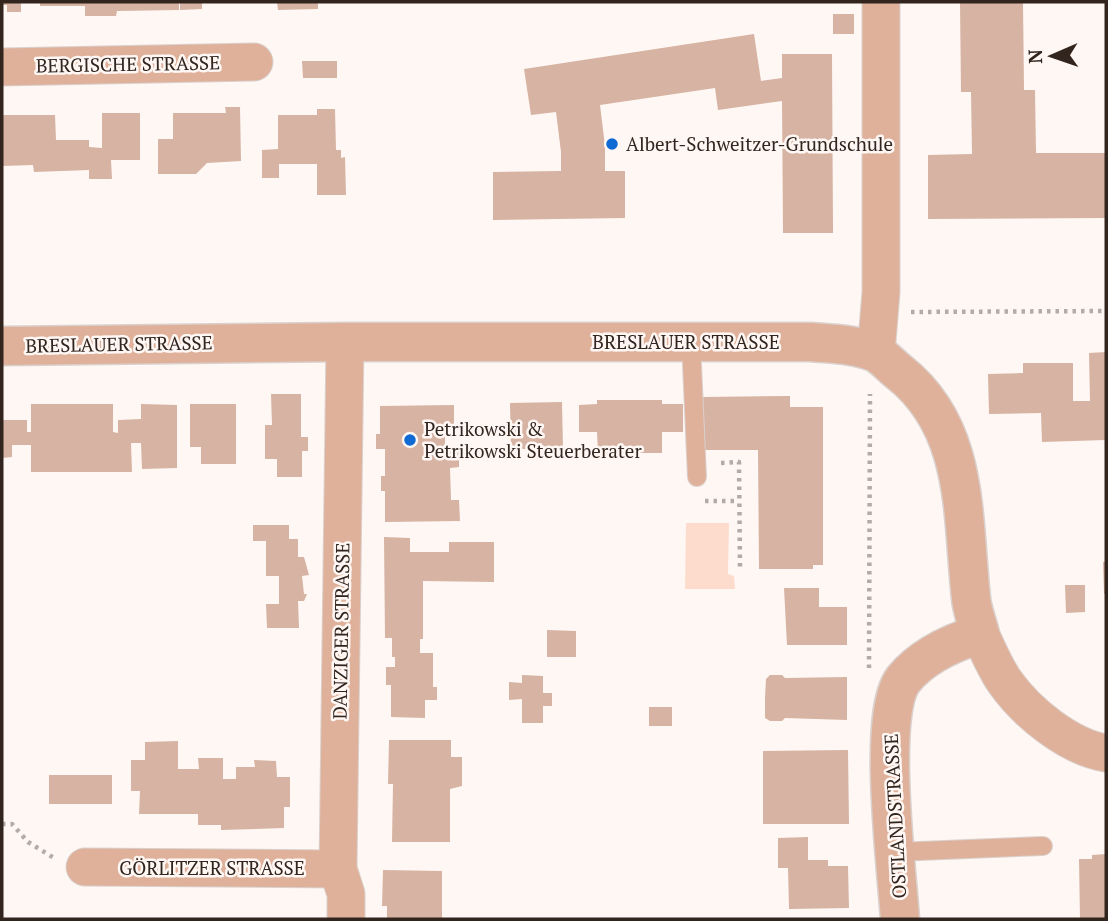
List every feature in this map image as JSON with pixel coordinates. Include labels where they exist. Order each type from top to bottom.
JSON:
[{"type":"street","points":[[876,353],[881,292],[881,2]]},
{"type":"street","name":"BERGISCHE STRASSE","points":[[2,67],[254,62]]},
{"type":"street","name":"BRESLAUER STRASSE","points":[[2,346],[345,342],[811,342],[849,345],[876,353],[916,385],[943,429],[957,465],[967,526],[971,600],[980,634],[1006,682],[1045,725],[1094,751],[1106,753]]},
{"type":"street","name":"DANZIGER STRASSE","points":[[345,342],[338,869],[346,894],[346,919]]},
{"type":"street","name":"OSTLANDSTRASSE","points":[[900,919],[890,737],[892,709],[902,681],[946,645],[980,634]]},
{"type":"street","name":"GÖRLITZER STRASSE","points":[[85,867],[338,869]]},
{"type":"lane","points":[[691,342],[697,477]]},
{"type":"lane","points":[[895,852],[1043,846]]},
{"type":"path","points":[[881,292],[904,292],[905,313],[1106,311]]},
{"type":"path","points":[[869,674],[870,383],[890,395],[905,376]]},
{"type":"path","points":[[716,463],[739,462],[740,568]]},
{"type":"path","points":[[696,501],[739,501]]},
{"type":"path","points":[[2,824],[12,824],[28,842],[57,859],[85,867]]},
{"type":"shaded area","points":[[686,523],[729,523],[728,574],[734,576],[735,589],[685,589]]},
{"type":"building","points":[[2,2],[21,2],[21,12],[7,12],[7,5],[2,5]]},
{"type":"building","points":[[40,2],[179,2],[179,10],[117,11],[116,16],[85,16],[85,6],[40,6]]},
{"type":"building","points":[[180,2],[202,2],[202,9],[180,10]]},
{"type":"building","points":[[277,2],[318,2],[318,9],[278,10]]},
{"type":"building","points":[[960,2],[1023,2],[1024,90],[1035,90],[1036,153],[1106,153],[1106,218],[928,219],[928,155],[972,154],[971,92],[961,92]]},
{"type":"building","points":[[833,14],[854,14],[854,34],[833,34]]},
{"type":"building","points":[[754,34],[761,81],[782,78],[782,54],[832,54],[833,233],[783,233],[782,101],[718,110],[715,88],[600,105],[605,171],[625,171],[625,218],[493,220],[493,172],[561,171],[556,112],[531,115],[524,69]]},
{"type":"building","points":[[302,61],[337,61],[337,78],[303,78]]},
{"type":"building","points":[[225,107],[240,107],[241,161],[207,163],[196,174],[158,174],[158,139],[173,139],[173,113],[226,113]]},
{"type":"building","points":[[317,109],[335,109],[336,150],[341,150],[341,158],[345,157],[346,195],[317,195],[317,164],[279,164],[279,178],[262,178],[262,150],[278,149],[278,115],[317,115]]},
{"type":"building","points":[[102,113],[140,113],[140,160],[111,160],[112,179],[89,179],[89,170],[34,172],[33,165],[2,166],[2,115],[55,115],[56,140],[89,140],[89,147],[102,148]]},
{"type":"building","points":[[1106,352],[1106,440],[1042,442],[1041,413],[989,414],[988,374],[1023,373],[1023,363],[1073,363],[1073,401],[1090,401],[1089,353]]},
{"type":"building","points":[[271,394],[301,394],[301,437],[308,437],[308,451],[302,451],[302,477],[277,477],[277,459],[265,459],[265,425],[272,425]]},
{"type":"building","points":[[790,396],[790,407],[823,407],[823,565],[813,565],[813,569],[759,569],[758,450],[703,450],[703,397]]},
{"type":"building","points":[[597,400],[662,400],[662,404],[683,404],[683,432],[662,432],[662,453],[598,453],[597,432],[579,432],[579,405],[597,404]]},
{"type":"building","points":[[562,402],[563,449],[511,449],[510,403]]},
{"type":"building","points":[[31,404],[113,404],[113,432],[118,433],[118,420],[141,419],[141,404],[177,405],[177,468],[142,469],[141,443],[131,443],[132,472],[31,472],[31,445],[12,445],[12,457],[2,458],[2,420],[27,420],[27,432],[31,432]]},
{"type":"building","points":[[190,404],[236,404],[236,464],[201,464],[201,447],[190,447]]},
{"type":"building","points":[[454,405],[454,426],[445,426],[445,447],[459,447],[459,467],[450,468],[451,500],[459,500],[460,521],[385,522],[385,491],[381,491],[381,476],[385,476],[385,449],[376,449],[376,434],[380,434],[380,406]]},
{"type":"building","points":[[253,525],[289,525],[289,539],[298,539],[298,557],[304,557],[309,575],[302,576],[304,594],[307,594],[304,601],[298,601],[299,628],[267,628],[266,604],[279,604],[279,576],[266,576],[266,541],[253,541]]},
{"type":"building","points":[[384,537],[410,538],[410,552],[449,552],[449,542],[494,542],[494,582],[423,581],[423,639],[420,639],[420,653],[433,653],[433,687],[437,687],[437,700],[425,700],[425,718],[391,717],[391,685],[386,685],[386,667],[395,667],[395,657],[392,657],[392,638],[385,638]]},
{"type":"building","points":[[1103,562],[1106,562],[1106,594],[1104,594]]},
{"type":"building","points":[[1065,585],[1085,585],[1085,612],[1066,613]]},
{"type":"building","points":[[784,588],[819,588],[819,607],[847,607],[847,645],[787,645]]},
{"type":"building","points":[[547,630],[576,631],[576,657],[547,657]]},
{"type":"building","points":[[522,675],[543,676],[543,693],[552,693],[552,706],[543,706],[543,723],[522,723],[522,699],[509,700],[509,682],[522,683]]},
{"type":"building","points":[[770,675],[782,675],[785,678],[847,677],[847,720],[785,718],[782,721],[770,721],[765,718],[765,698],[766,679]]},
{"type":"building","points":[[649,707],[672,707],[672,726],[649,726]]},
{"type":"building","points":[[389,740],[451,740],[451,757],[462,757],[462,786],[450,789],[450,842],[392,842],[393,784],[388,784]]},
{"type":"building","points":[[178,741],[178,769],[199,769],[198,758],[223,758],[223,779],[236,779],[236,767],[255,767],[254,760],[276,761],[277,777],[290,777],[290,807],[284,807],[284,828],[221,830],[221,825],[198,825],[198,814],[139,814],[140,791],[131,791],[131,760],[145,760],[145,742]]},
{"type":"building","points":[[848,750],[849,824],[763,824],[763,751]]},
{"type":"building","points":[[49,775],[112,775],[112,804],[49,804]]},
{"type":"building","points":[[808,837],[808,860],[828,860],[828,866],[848,866],[849,908],[789,909],[788,868],[778,868],[778,838]]},
{"type":"building","points":[[1106,854],[1106,919],[1080,919],[1079,859],[1092,859],[1092,855]]},
{"type":"building","points":[[383,870],[442,871],[442,919],[387,919],[387,906],[382,906]]},
{"type":"place","name":"Albert-Schweitzer-Grundschule","points":[[612,144]]},
{"type":"place","name":"Petrikowski & Petrikowski Steuerberater","points":[[410,440]]}]
